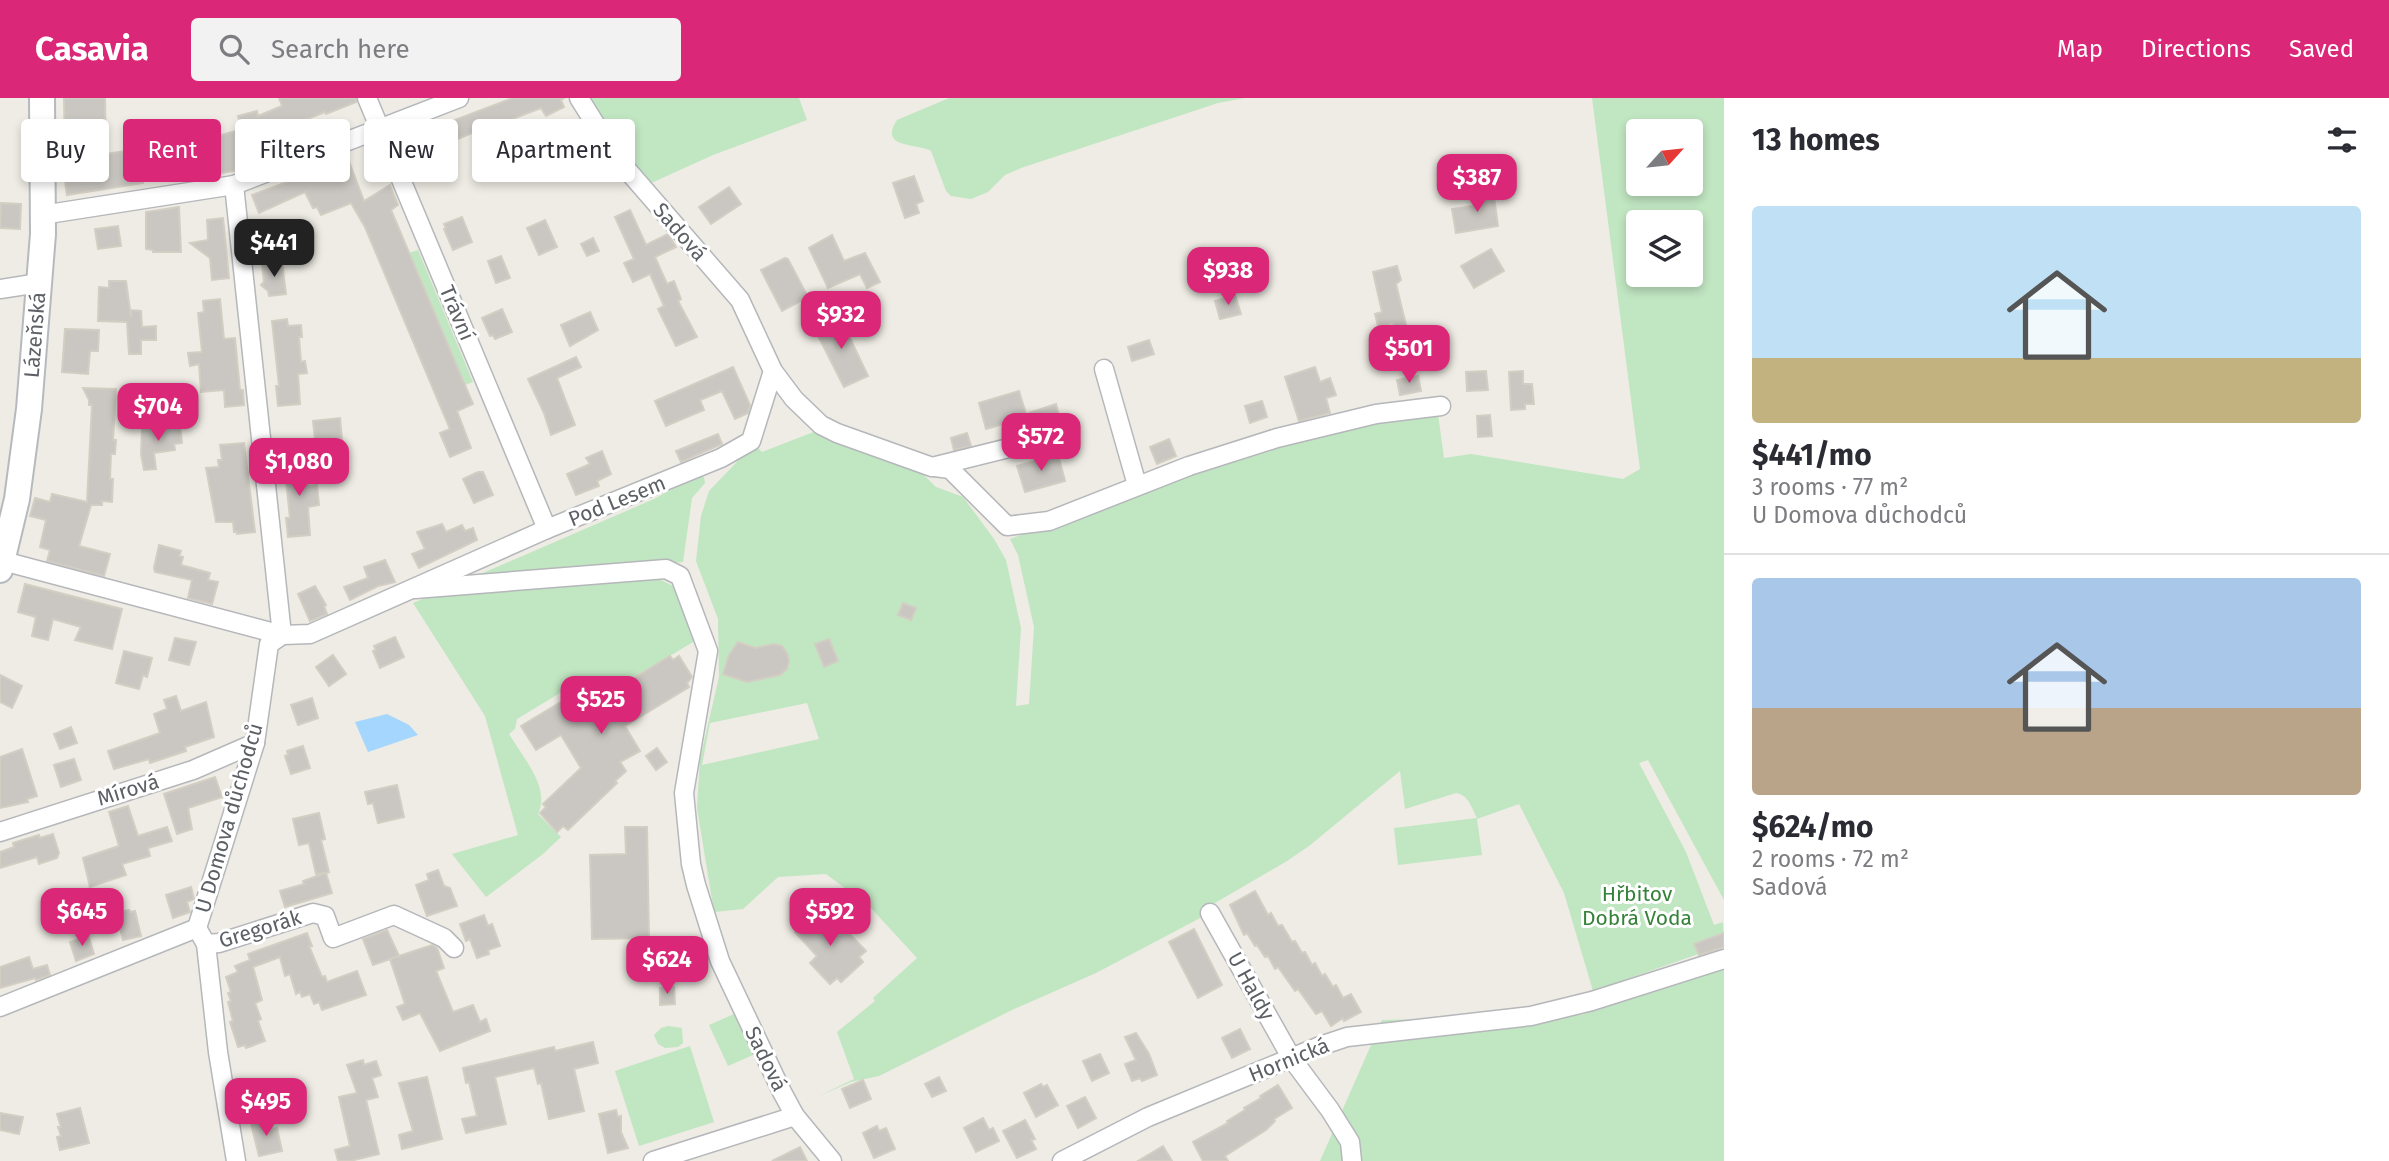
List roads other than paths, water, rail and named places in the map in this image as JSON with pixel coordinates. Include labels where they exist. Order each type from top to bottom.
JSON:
[{"type":"street","name":"Lázeňská","points":[[1,565],[18,499],[29,409],[43,215],[42,98]]},
{"type":"street","name":"Trávní","points":[[367,98],[376,119]]},
{"type":"street","points":[[404,119],[459,98]]},
{"type":"street","name":"Sadová","points":[[579,98],[615,157],[740,300],[773,371],[793,399],[821,425],[932,467],[950,469],[1006,526],[1049,521],[1137,485]]},
{"type":"street","points":[[43,215],[234,185],[364,134]]},
{"type":"street","name":"Trávní","points":[[402,182],[547,529]]},
{"type":"street","points":[[234,185],[282,635]]},
{"type":"street","points":[[0,289],[39,283]]},
{"type":"street","points":[[1104,369],[1137,485],[1277,438],[1376,414],[1441,406]]},
{"type":"street","name":"Pod Lesem","points":[[1,565],[282,635],[310,634],[547,529],[721,458],[751,441],[773,371]]},
{"type":"street","points":[[932,467],[1053,437]]},
{"type":"street","name":"Sadová","points":[[642,571],[666,569],[680,576],[708,651],[683,803],[691,864],[720,961],[794,1116],[832,1161]]},
{"type":"street","name":"Pod Lesem","points":[[415,589],[642,571]]},
{"type":"street","name":"U Domova důchodců","points":[[236,1161],[218,1052],[206,944],[197,928],[255,743],[269,644],[282,635]]},
{"type":"street","name":"Mírová","points":[[0,832],[193,770],[255,743]]},
{"type":"street","name":"Gregorák","points":[[206,944],[219,943],[313,913],[325,916],[334,938],[394,915],[444,938],[454,948]]},
{"type":"street","name":"U Haldy","points":[[1210,913],[1292,1059],[1350,1142],[1353,1161]]},
{"type":"street","points":[[0,1007],[197,928]]},
{"type":"street","name":"Hornická","points":[[1062,1161],[1148,1117],[1347,1037],[1531,1016],[1592,1001],[1724,959]]},
{"type":"street","points":[[653,1161],[794,1116]]},
{"type":"water","points":[[387,714],[409,725],[418,735],[368,752],[355,722]]},
{"type":"park label","name":"Hřbitov Dobrá Voda","points":[[1637,906]]}]
